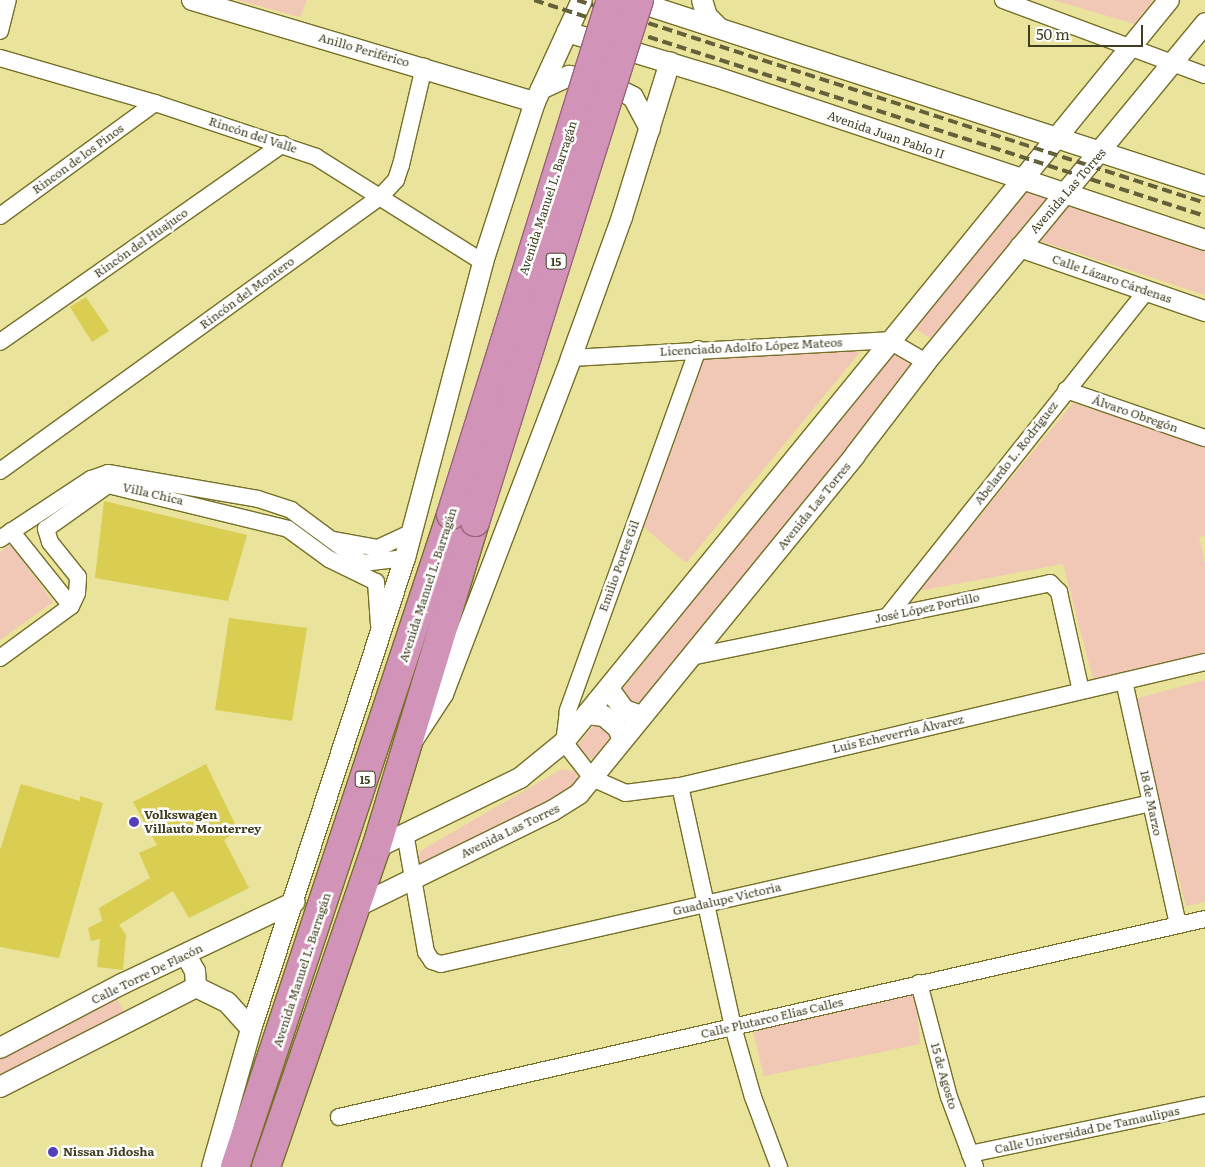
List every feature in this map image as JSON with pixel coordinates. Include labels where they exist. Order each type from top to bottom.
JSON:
[{"type":"highway","name":"Avenida Manuel L. Barragán","points":[[266,1167],[376,848],[407,748],[463,518],[611,0]]},
{"type":"highway","name":"Avenida Manuel L. Barragán","points":[[234,1167],[463,518],[639,0]]},
{"type":"street","points":[[0,32],[8,0]]},
{"type":"street","name":"Anillo Periférico","points":[[192,0],[424,67],[538,95]]},
{"type":"street","points":[[212,1167],[251,1029],[295,902],[405,558],[483,262],[538,95],[582,0]]},
{"type":"street","points":[[631,0],[1205,186]]},
{"type":"street","points":[[702,0],[707,16],[719,28]]},
{"type":"street","points":[[1003,0],[1131,45],[1205,75]]},
{"type":"street","points":[[376,848],[520,778],[564,742],[609,690],[888,340],[1169,0]]},
{"type":"street","name":"Avenida Las Torres","points":[[356,907],[552,811],[579,794],[622,738],[691,657],[926,362],[1020,247],[1066,196],[1205,23]]},
{"type":"street","name":"Avenida Juan Pablo II","points":[[567,32],[670,62],[1020,181],[1205,240]]},
{"type":"street","name":"Rincón del Valle","points":[[0,58],[155,103],[283,144],[316,157],[381,196],[483,262]]},
{"type":"street","points":[[407,748],[443,694],[571,358],[650,129],[670,62]]},
{"type":"street","name":"Rincón del Montero","points":[[0,471],[381,196],[396,180],[401,166],[424,67]]},
{"type":"street","points":[[538,95],[569,76],[600,80],[633,97],[650,129]]},
{"type":"street","name":"Rincon de los Pinos","points":[[0,216],[155,103]]},
{"type":"street","name":"Rincón del Huajuco","points":[[0,342],[283,144]]},
{"type":"street","name":"Calle Lázaro Cárdenas","points":[[1020,247],[1205,311]]},
{"type":"street","name":"Abelardo L. Rodríguez","points":[[887,617],[1146,291]]},
{"type":"street","points":[[888,340],[926,362]]},
{"type":"street","name":"Licenciado Adolfo López Mateos","points":[[571,358],[698,349],[888,340]]},
{"type":"street","name":"Emilio Portes Gil","points":[[564,742],[574,686],[698,349]]},
{"type":"street","name":"Álvaro Obregón","points":[[1066,390],[1205,438]]},
{"type":"street","name":"Villa Chica","points":[[71,606],[77,593],[78,577],[50,542],[46,529],[106,479],[127,475],[271,503],[304,516],[363,564],[405,558]]},
{"type":"street","points":[[0,658],[71,606],[6,535],[106,479]]},
{"type":"street","name":"Villa Chica","points":[[106,479],[288,529],[329,559],[376,582],[380,638]]},
{"type":"street","points":[[270,523],[271,503]]},
{"type":"street","points":[[332,539],[378,548],[412,532]]},
{"type":"street","name":"José López Portillo","points":[[691,657],[1052,583],[1059,592],[1081,691]]},
{"type":"street","name":"Luis Echeverría Álvarez","points":[[592,778],[625,793],[680,786],[1205,662]]},
{"type":"street","name":"18 de Marzo","points":[[1124,681],[1178,925]]},
{"type":"street","points":[[609,690],[624,710],[641,716]]},
{"type":"street","points":[[587,714],[604,716],[618,728],[622,738]]},
{"type":"street","points":[[564,742],[592,778]]},
{"type":"street","points":[[680,786],[708,904],[733,1027],[753,1097],[779,1167]]},
{"type":"street","name":"Guadalupe Victoria","points":[[405,833],[426,952],[432,961],[441,964],[1150,803]]},
{"type":"street","name":"Calle Torre De Flacón","points":[[0,1048],[122,984],[295,902]]},
{"type":"street","name":"Calle Plutarco Elías Calles","points":[[339,1117],[1205,919]]},
{"type":"street","points":[[186,955],[195,971],[196,987]]},
{"type":"street","name":"15 de Agosto","points":[[919,983],[949,1097],[973,1160]]},
{"type":"street","points":[[122,984],[123,1000],[138,1014]]},
{"type":"street","points":[[196,987],[227,1002],[251,1029]]},
{"type":"street","points":[[0,1087],[138,1014],[196,987]]},
{"type":"street","name":"Calle Universidad De Tamaulipas","points":[[973,1160],[1205,1105]]},
{"type":"shaded area","points":[[237,0],[307,0],[300,17]]},
{"type":"shaded area","points":[[1053,0],[1153,0],[1135,24]]},
{"type":"shaded area","points":[[1025,190],[1046,198],[932,339],[915,329]]},
{"type":"shaded area","points":[[1073,199],[1205,243],[1205,295],[1040,241]]},
{"type":"shaded area","points":[[861,351],[686,563],[644,527],[705,357]]},
{"type":"shaded area","points":[[893,352],[916,365],[642,706],[632,708],[621,691]]},
{"type":"shaded area","points":[[1073,403],[1205,445],[1205,536],[1199,537],[1205,563],[1205,653],[1093,679],[1063,564],[918,591]]},
{"type":"shaded area","points":[[11,544],[53,602],[0,640],[0,552]]},
{"type":"shaded area","points":[[1205,680],[1205,902],[1186,906],[1131,700]]},
{"type":"shaded area","points":[[597,721],[612,735],[593,759],[585,758],[578,745]]},
{"type":"shaded area","points":[[562,769],[574,771],[579,779],[559,802],[421,866],[418,862],[420,851]]},
{"type":"shaded area","points":[[916,992],[920,1044],[764,1076],[753,1032]]},
{"type":"shaded area","points":[[115,995],[125,1014],[0,1078],[0,1054]]},
{"type":"building","points":[[86,297],[109,331],[92,342],[70,307]]},
{"type":"building","points":[[104,501],[247,535],[228,601],[95,578]]},
{"type":"building","points":[[229,618],[307,628],[292,721],[215,710]]},
{"type":"building","points":[[206,764],[238,830],[224,840],[249,888],[189,918],[173,891],[119,925],[126,935],[123,970],[97,967],[100,939],[91,941],[88,928],[102,921],[99,908],[150,878],[139,853],[157,845],[133,802]]},
{"type":"building","points":[[21,784],[80,801],[80,796],[103,803],[59,958],[0,947],[0,850]]},
{"type":"railway","points":[[534,0],[1205,216]]},
{"type":"railway","points":[[577,0],[1205,203]]},
{"type":"place","name":"Volkswagen Villauto Monterrey","points":[[134,822]]},
{"type":"place","name":"Nissan Jidosha","points":[[53,1152]]}]
